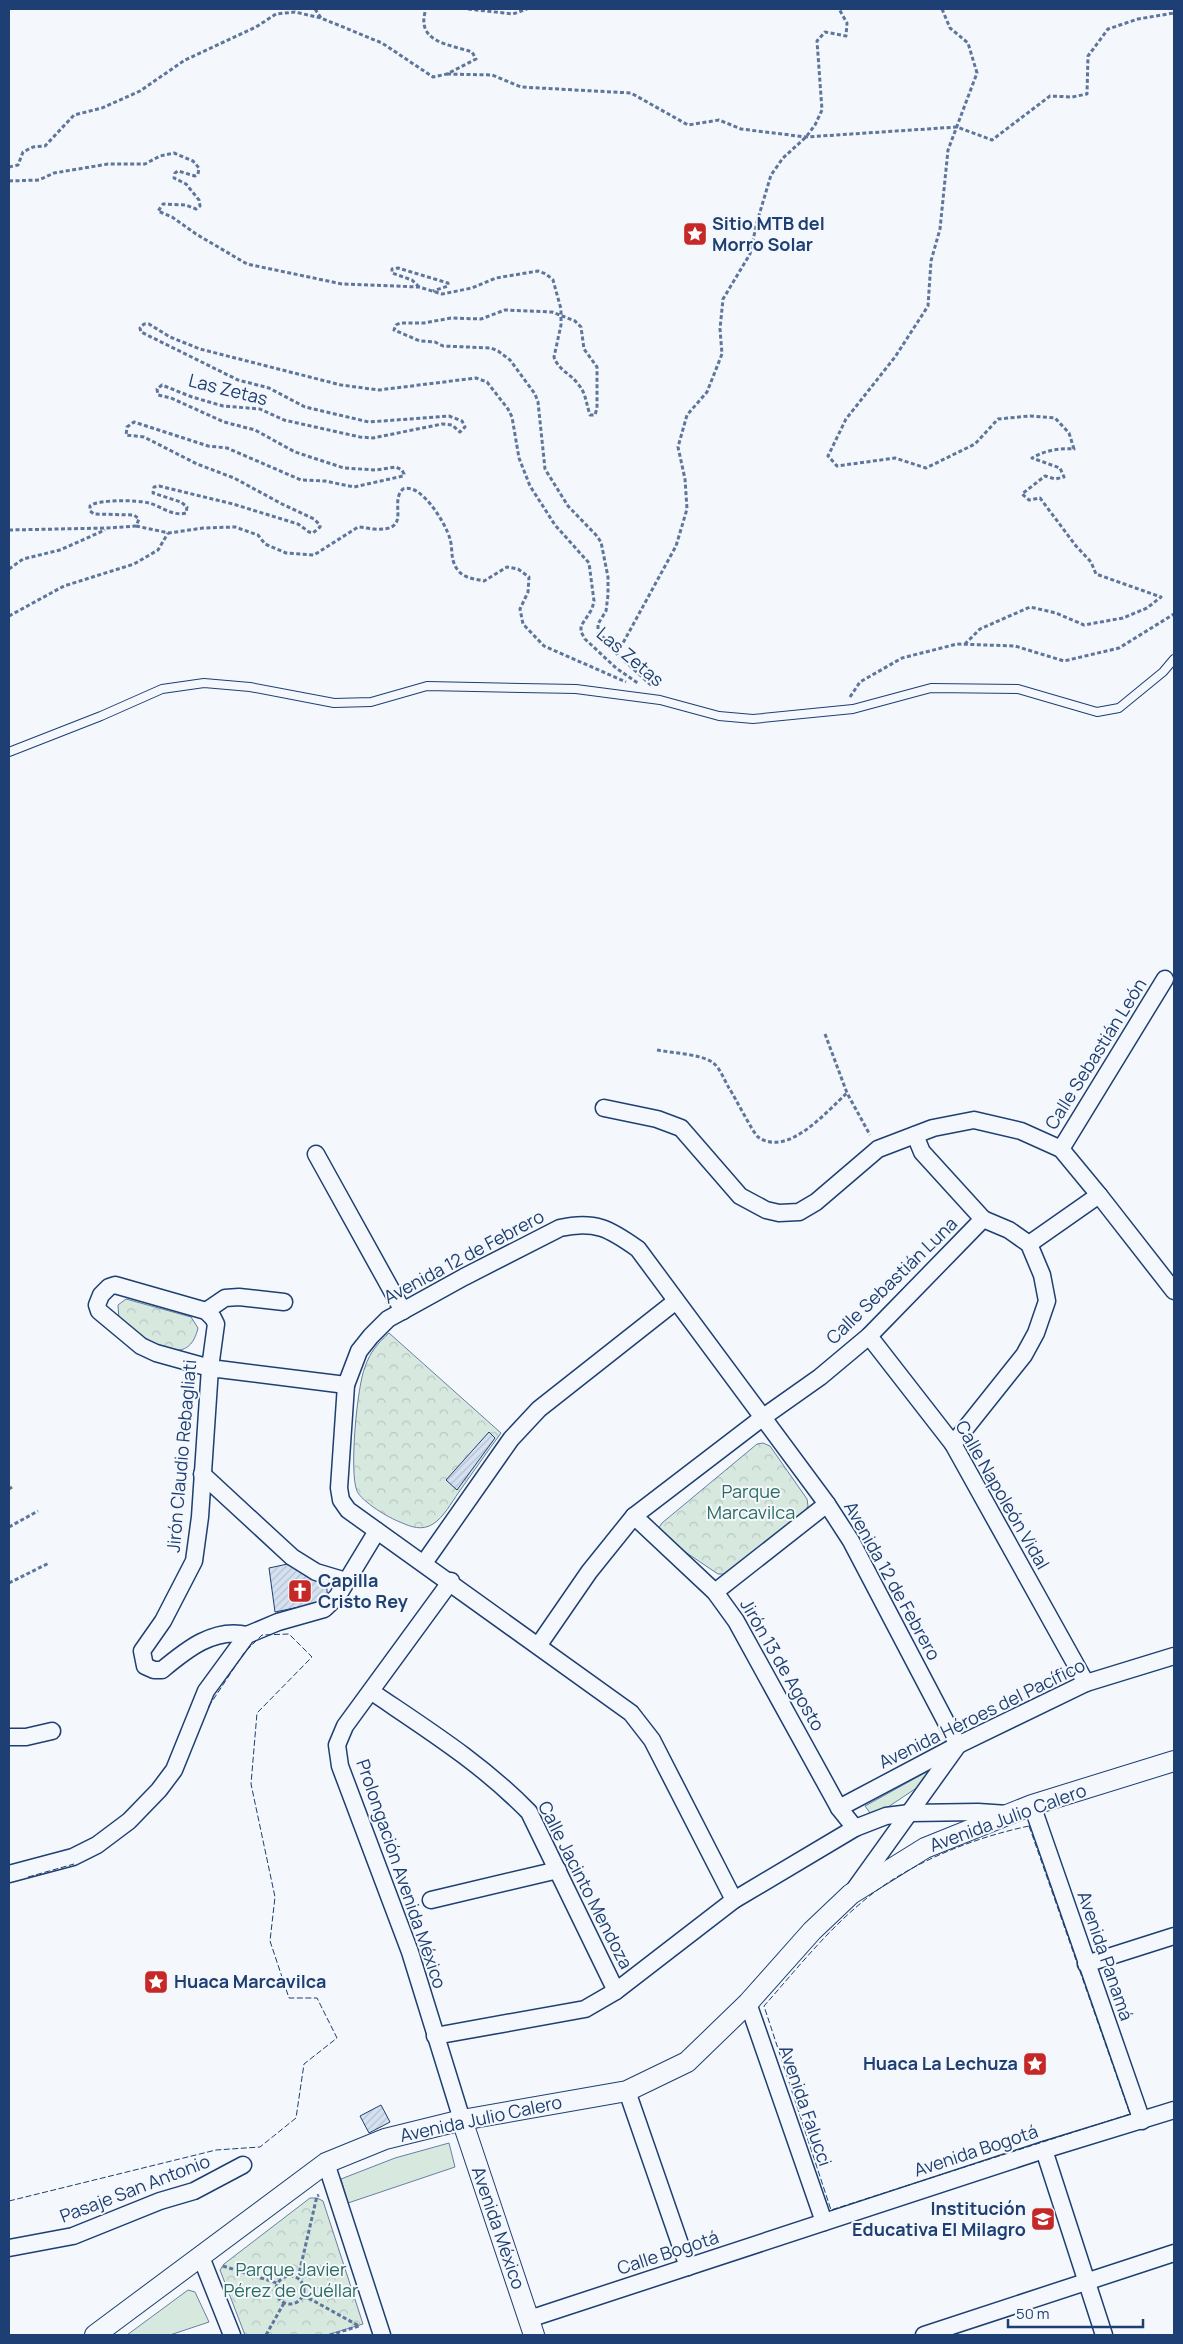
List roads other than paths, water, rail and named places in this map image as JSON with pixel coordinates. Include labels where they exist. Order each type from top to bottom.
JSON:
[{"type":"street","name":"Calle Sebastián León","points":[[1061,1149],[1165,979]]},
{"type":"street","points":[[604,1108],[657,1119],[681,1128],[740,1196],[766,1210],[779,1213],[799,1212],[816,1202],[878,1149],[933,1128],[974,1120],[1021,1132],[1061,1149],[1174,1291]]},
{"type":"street","points":[[915,1136],[922,1152],[983,1219]]},
{"type":"street","points":[[316,1154],[403,1311]]},
{"type":"street","points":[[953,1444],[1024,1354],[1036,1333],[1047,1301],[1042,1275],[1029,1244],[1099,1195]]},
{"type":"street","name":"Calle Sebastián Luna","points":[[538,1646],[589,1572],[634,1516],[762,1418],[820,1377],[869,1336],[983,1219],[1009,1230],[1029,1244]]},
{"type":"street","name":"Avenida 12 de Febrero","points":[[734,1900],[652,1740],[631,1713],[450,1581],[348,1510],[341,1500],[339,1488],[346,1385],[359,1352],[371,1336],[388,1319],[464,1277],[560,1228],[577,1224],[593,1225],[613,1231],[638,1249],[827,1504],[851,1541],[958,1745]]},
{"type":"street","points":[[284,1302],[239,1297],[225,1298],[206,1312],[115,1285],[109,1287],[101,1296],[97,1305],[99,1311],[106,1319],[142,1346],[156,1353],[210,1368],[346,1385]]},
{"type":"street","points":[[424,1563],[479,1482],[522,1427],[539,1409],[676,1301]]},
{"type":"street","name":"Jirón Claudio Rebagliati","points":[[206,1312],[213,1318],[216,1324],[210,1368],[194,1561],[163,1621],[142,1651],[145,1666],[154,1670],[162,1670],[189,1648],[212,1636],[235,1632],[247,1635]]},
{"type":"street","name":"Calle Napoleón Vidal","points":[[869,1336],[953,1444],[1086,1683]]},
{"type":"street","points":[[202,1474],[292,1557],[316,1572],[346,1581]]},
{"type":"street","points":[[715,1592],[827,1504]]},
{"type":"street","name":"Jirón 13 de Agosto","points":[[634,1516],[715,1592],[736,1621],[840,1808],[855,1828]]},
{"type":"street","points":[[9,1874],[73,1857],[97,1846],[128,1821],[159,1790],[174,1770],[206,1691],[247,1635],[278,1622],[324,1609],[337,1598],[377,1531]]},
{"type":"street","name":"Prolongación Avenida México","points":[[450,1581],[372,1692],[345,1726],[337,1745],[340,1766],[410,1952],[462,2120]]},
{"type":"street","name":"Avenida Héroes del Pacífico","points":[[840,1808],[958,1745],[1086,1683],[1174,1656]]},
{"type":"street","name":"Calle Jacinto Mendoza","points":[[372,1692],[466,1756],[507,1790],[529,1812],[616,1991]]},
{"type":"street","points":[[9,1737],[26,1737],[52,1731]]},
{"type":"street","name":"Avenida Julio Calero","points":[[95,2335],[211,2261],[326,2163],[385,2139],[462,2120],[627,2091],[687,2062],[748,2003],[812,1931],[851,1894],[958,1745]]},
{"type":"street","name":"Avenida Julio Calero","points":[[851,1894],[925,1848],[1032,1805],[1174,1761]]},
{"type":"street","name":"Avenida Panamá","points":[[1032,1805],[1086,1964],[1144,2120]]},
{"type":"street","points":[[435,2036],[585,2008],[616,1991],[734,1900],[855,1828],[886,1816],[910,1813],[978,1812],[1008,1814]]},
{"type":"street","points":[[431,1900],[558,1870]]},
{"type":"street","points":[[1086,1964],[1174,1936]]},
{"type":"street","name":"Avenida Falucci","points":[[748,2003],[822,2223]]},
{"type":"street","points":[[627,2091],[688,2267]]},
{"type":"street","points":[[1144,2120],[1174,2110]]},
{"type":"street","name":"Avenida México","points":[[462,2120],[531,2327]]},
{"type":"street","name":"Avenida Bogotá","points":[[822,2223],[1044,2150],[1144,2120]]},
{"type":"street","points":[[1044,2150],[1104,2335]]},
{"type":"street","points":[[326,2163],[379,2328]]},
{"type":"street","name":"Pasaje San Antonio","points":[[9,2248],[73,2236],[160,2201],[194,2191],[243,2165]]},
{"type":"street","name":"Calle Bogotá","points":[[531,2327],[688,2267],[822,2223]]},
{"type":"street","points":[[924,2335],[1174,2253]]},
{"type":"street","points":[[211,2261],[232,2335]]},
{"type":"lane","points":[[9,752],[101,716],[162,689],[204,684],[250,687],[334,704],[371,702],[427,686],[576,688],[660,700],[719,716],[753,719],[843,709],[932,688],[1018,690],[1097,712],[1119,708],[1163,672],[1174,659]]},
{"type":"place","name":"Sitio MTB del Morro Solar","points":[[695,234]]},
{"type":"place","name":"Capilla Cristo Rey","points":[[300,1591]]},
{"type":"place","name":"Huaca Marcavilca","points":[[156,1982]]},
{"type":"place","name":"Huaca La Lechuza","points":[[1035,2064]]},
{"type":"place","name":"Institución Educativa El Milagro","points":[[1043,2219]]},
{"type":"park label","name":"Parque Marcavilca","points":[[751,1502]]},
{"type":"park label","name":"Parque Javier Pérez de Cuéllar","points":[[291,2280]]}]
